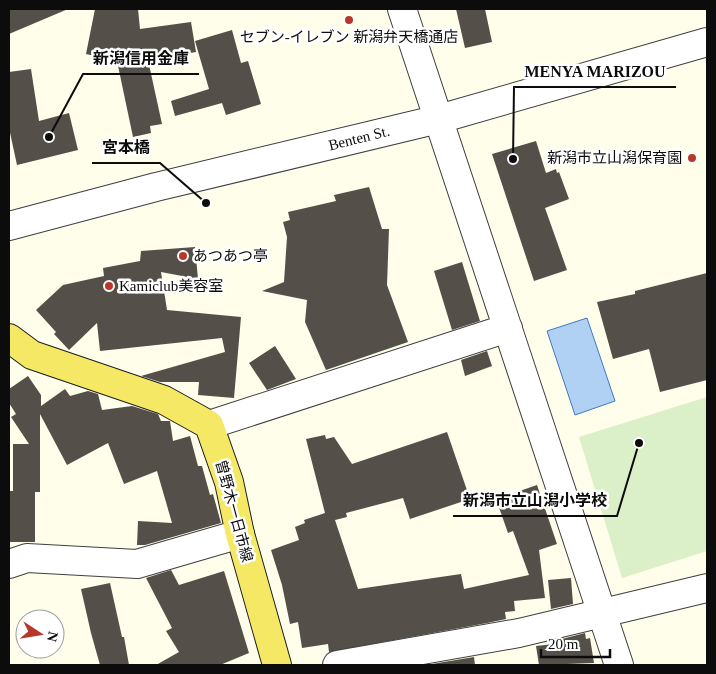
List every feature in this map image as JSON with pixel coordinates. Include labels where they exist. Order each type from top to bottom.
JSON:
[{"type":"main road","points":[[9,338],[32,355],[164,400],[209,426]]},
{"type":"main road","name":"曽野木一日市線","points":[[209,426],[229,482],[240,534],[277,665]]},
{"type":"street","points":[[402,9],[440,119],[600,615],[618,665]]},
{"type":"street","name":"Benten St.","points":[[9,226],[156,187],[440,119],[707,42]]},
{"type":"street","points":[[209,426],[508,328]]},
{"type":"street","points":[[9,564],[27,558],[137,564],[240,534]]},
{"type":"street","points":[[337,665],[432,650],[600,615],[707,588]]},
{"type":"green space","points":[[707,397],[707,551],[622,578],[579,437]]},
{"type":"water","points":[[587,318],[615,401],[575,415],[547,331]]},
{"type":"building","points":[[9,9],[68,9],[9,34]]},
{"type":"building","points":[[95,9],[138,9],[140,29],[191,22],[196,52],[148,60],[162,124],[150,126],[151,133],[133,137],[117,61],[86,54]]},
{"type":"building","points":[[456,9],[485,9],[492,42],[465,48]]},
{"type":"building","points":[[232,30],[241,63],[248,61],[261,104],[226,115],[222,103],[175,116],[171,101],[209,89],[195,41]]},
{"type":"building","points":[[31,69],[39,121],[69,113],[78,150],[17,165],[9,128],[9,72]]},
{"type":"building","points":[[536,141],[546,173],[556,169],[557,173],[559,172],[569,199],[545,208],[567,270],[534,281],[492,154]]},
{"type":"building","points":[[369,187],[382,229],[389,229],[387,285],[408,342],[326,370],[305,322],[307,300],[262,291],[284,282],[287,237],[283,222],[290,220],[288,212],[336,201],[334,195]]},
{"type":"building","points":[[195,247],[198,279],[161,272],[167,310],[241,317],[234,398],[198,395],[199,382],[160,382],[141,376],[225,352],[222,338],[100,351],[97,323],[69,350],[36,310],[63,285],[104,276],[103,268],[140,261],[141,251]]},
{"type":"building","points":[[462,262],[480,321],[452,330],[434,271]]},
{"type":"building","points":[[707,273],[707,380],[660,392],[649,349],[613,359],[597,302],[635,294],[635,291]]},
{"type":"building","points":[[275,346],[296,379],[267,390],[249,363]]},
{"type":"building","points":[[487,351],[492,366],[465,376],[461,360]]},
{"type":"building","points":[[28,376],[41,395],[41,406],[65,389],[70,396],[88,391],[98,394],[102,410],[132,406],[158,414],[161,421],[170,421],[173,441],[190,436],[198,466],[202,466],[210,495],[213,494],[221,523],[145,545],[137,545],[138,521],[172,523],[157,471],[124,484],[108,443],[67,465],[40,414],[40,492],[35,492],[35,542],[9,542],[9,491],[13,491],[13,444],[29,444],[11,417],[16,414],[9,403],[9,389]]},
{"type":"building","points":[[447,432],[470,499],[410,519],[403,498],[346,513],[347,517],[335,520],[358,589],[461,574],[464,589],[529,575],[513,531],[508,533],[496,499],[537,485],[557,544],[539,550],[545,598],[514,601],[515,611],[505,612],[506,619],[487,623],[329,652],[328,644],[302,648],[298,622],[290,624],[282,585],[271,550],[299,540],[295,527],[305,523],[304,520],[325,513],[306,439],[325,435],[326,439],[334,437],[352,464]]},
{"type":"building","points":[[171,570],[179,585],[224,571],[249,653],[220,665],[156,665],[179,652],[166,631],[172,628],[146,578]]},
{"type":"building","points":[[571,578],[573,604],[551,609],[548,580]]},
{"type":"building","points":[[110,583],[129,665],[100,665],[91,633],[81,589]]},
{"type":"building","points":[[585,633],[586,639],[590,638],[594,663],[539,665],[536,646],[554,644],[554,641]]},
{"type":"building","points":[[474,657],[475,665],[426,665]]},
{"type":"place","name":"セブン-イレブン 新潟弁天橋通店","points":[[349,20]]},
{"type":"place","name":"新潟信用金庫","points":[[49,137]]},
{"type":"place","name":"新潟市立山潟保育園","points":[[692,158]]},
{"type":"place","name":"MENYA MARIZOU","points":[[513,159]]},
{"type":"place","name":"宮本橋","points":[[206,203]]},
{"type":"place","name":"あつあつ亭","points":[[183,256]]},
{"type":"place","name":"Kamiclub美容室","points":[[109,286]]},
{"type":"place","name":"新潟市立山潟小学校","points":[[639,443]]}]
